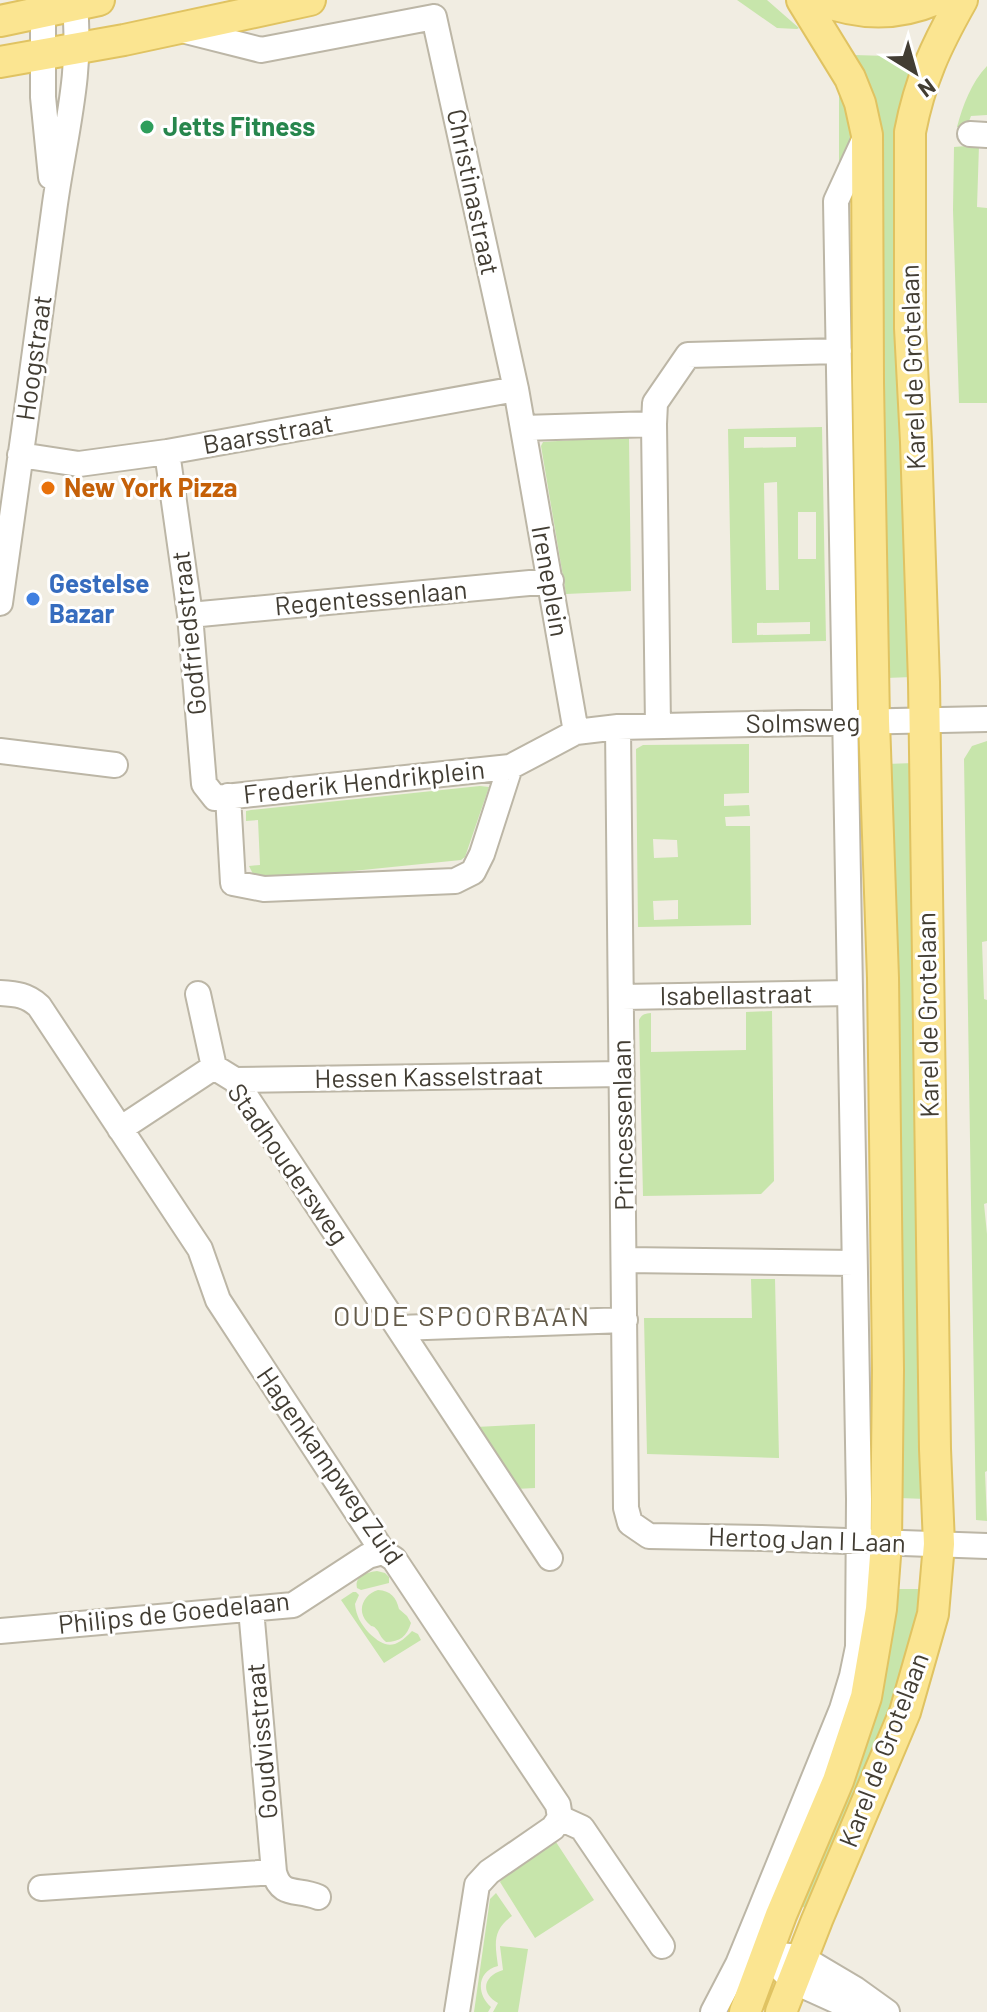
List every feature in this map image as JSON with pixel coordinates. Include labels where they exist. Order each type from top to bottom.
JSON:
[{"type":"main road","points":[[0,62],[310,0]]},
{"type":"main road","name":"Karel de Grotelaan","points":[[745,2012],[838,1781],[866,1697],[881,1609],[872,1542],[888,1370],[883,994],[859,722],[867,367],[867,135],[860,103],[850,78],[802,0]]},
{"type":"main road","points":[[821,0],[852,10],[873,12],[895,12],[934,0]]},
{"type":"main road","name":"Karel de Grotelaan","points":[[781,2012],[905,1712],[933,1614],[939,1544],[924,682],[910,328],[910,132],[916,100],[929,62],[962,0]]},
{"type":"main road","points":[[0,21],[42,6],[83,2]]},
{"type":"street","name":"Hoogstraat","points":[[0,603],[54,208],[75,91],[76,49],[83,2]]},
{"type":"street","name":"Hoogstraat","points":[[42,6],[43,97],[54,208]]},
{"type":"street","points":[[175,28],[261,50],[442,8]]},
{"type":"street","name":"Christinastraat","points":[[442,8],[516,389]]},
{"type":"street","name":"Karel de Grotelaan","points":[[713,2012],[744,1950],[842,1709],[858,1647],[872,1542],[859,1499],[850,993],[859,722],[839,351],[836,201],[867,135]]},
{"type":"street","points":[[658,726],[655,403],[688,355],[839,351]]},
{"type":"street","name":"Ireneplein","points":[[516,389],[576,732]]},
{"type":"street","name":"Baarsstraat","points":[[20,455],[79,464],[167,452],[516,389]]},
{"type":"street","points":[[523,428],[654,424]]},
{"type":"street","name":"Godfriedstraat","points":[[167,452],[190,615],[204,784],[215,798],[228,796]]},
{"type":"street","name":"Regentessenlaan","points":[[190,615],[551,581]]},
{"type":"street","name":"Solmsweg","points":[[618,727],[987,719]]},
{"type":"street","points":[[576,732],[618,727]]},
{"type":"street","name":"Princessenlaan","points":[[618,727],[626,1508],[630,1523]]},
{"type":"street","name":"Frederik Hendrikplein","points":[[510,767],[482,854],[473,872],[455,881],[264,889],[233,883],[228,796],[510,767],[576,732]]},
{"type":"street","points":[[0,751],[115,765]]},
{"type":"street","name":"Hagenkampweg Zuid","points":[[0,993],[21,994],[39,1006],[200,1249],[218,1300],[383,1552],[394,1559],[496,1710],[558,1805],[560,1818],[582,1828],[662,1946]]},
{"type":"street","name":"Isabellastraat","points":[[622,997],[850,993]]},
{"type":"street","name":"Stadhoudersweg","points":[[198,994],[214,1067],[235,1080],[550,1558]]},
{"type":"street","points":[[120,1129],[214,1067]]},
{"type":"street","name":"Hessen Kasselstraat","points":[[235,1080],[622,1074]]},
{"type":"street","points":[[625,1260],[854,1263]]},
{"type":"street","points":[[399,1328],[625,1320]]},
{"type":"street","name":"Hertog Jan I Laan","points":[[630,1523],[649,1536],[987,1546]]},
{"type":"street","name":"Philips de Goedelaan","points":[[0,1631],[293,1605],[368,1556],[383,1552]]},
{"type":"street","name":"Goudvisstraat","points":[[251,1609],[274,1872]]},
{"type":"street","points":[[457,2012],[477,1885],[484,1876],[553,1828],[560,1818]]},
{"type":"street","points":[[41,1888],[274,1872],[277,1884],[284,1890],[318,1897]]},
{"type":"street","points":[[766,1954],[797,1969],[855,1989],[887,2012]]},
{"type":"street","points":[[797,1969],[859,2011],[866,2012]]},
{"type":"green space","points":[[737,0],[767,0],[799,28],[777,28]]},
{"type":"green space","points":[[854,55],[920,57],[912,677],[886,678],[885,393],[880,182],[870,98]]},
{"type":"green space","points":[[987,66],[987,115],[971,116],[966,129],[957,127],[968,95]]},
{"type":"green space","points":[[839,94],[843,96],[853,134],[839,171]]},
{"type":"green space","points":[[979,145],[977,207],[987,208],[987,403],[959,403],[954,147]]},
{"type":"green space","points":[[822,427],[826,641],[732,643],[728,429]],"holes":[[[744,437],[796,437],[796,447],[744,448]],[[777,482],[779,590],[766,590],[764,483]],[[798,512],[816,512],[816,559],[798,559]],[[810,622],[810,634],[757,635],[757,623]]]},
{"type":"green space","points":[[629,438],[631,591],[566,594],[541,446],[543,442]]},
{"type":"green space","points":[[987,741],[987,941],[982,942],[984,999],[987,1000],[987,1203],[984,1204],[987,1234],[987,1521],[976,1520],[964,759],[972,746]]},
{"type":"green space","points":[[749,744],[749,793],[724,794],[724,806],[749,805],[750,816],[725,817],[726,826],[750,826],[751,925],[638,927],[636,749],[643,745]],"holes":[[[653,839],[677,840],[678,857],[654,858]],[[678,900],[678,919],[654,920],[653,901]]]},
{"type":"green space","points":[[914,763],[913,1039],[926,1499],[899,1498],[886,764]]},
{"type":"green space","points":[[489,787],[465,857],[461,860],[266,877],[253,874],[249,866],[260,865],[258,820],[246,821],[246,811]]},
{"type":"green space","points":[[772,1011],[774,1181],[761,1194],[643,1196],[640,1018],[651,1013],[651,1052],[746,1050],[746,1012]]},
{"type":"green space","points":[[751,1279],[775,1279],[779,1458],[647,1454],[644,1318],[752,1318]]},
{"type":"green space","points":[[535,1424],[535,1488],[516,1489],[476,1427]]},
{"type":"green space","points":[[377,1571],[389,1577],[389,1583],[361,1590],[357,1588],[360,1578]]},
{"type":"green space","points":[[896,1589],[925,1589],[914,1647],[812,1911],[794,1903]]},
{"type":"green space","points":[[378,1590],[392,1595],[411,1623],[405,1635],[395,1641],[386,1642],[362,1612],[363,1603]]},
{"type":"green space","points":[[353,1592],[359,1595],[355,1604],[359,1620],[375,1638],[390,1645],[412,1631],[421,1640],[384,1663],[341,1600]]},
{"type":"green space","points":[[556,1842],[594,1900],[535,1938],[500,1882],[504,1876]]},
{"type":"green space","points":[[496,1893],[512,1916],[501,1927],[496,1938],[498,1966],[486,1973],[481,1984],[483,1996],[491,2007],[488,2012],[474,2012],[490,1899]]},
{"type":"green space","points":[[500,1946],[528,1949],[518,2012],[493,2012],[498,2003],[486,1990],[491,1976],[503,1970]]},
{"type":"place","name":"Jetts Fitness","points":[[147,127]]},
{"type":"place","name":"New York Pizza","points":[[48,488]]},
{"type":"place","name":"Gestelse Bazar","points":[[33,599]]},
{"type":"district","name":"OUDE SPOORBAAN","points":[[462,1316]]}]
